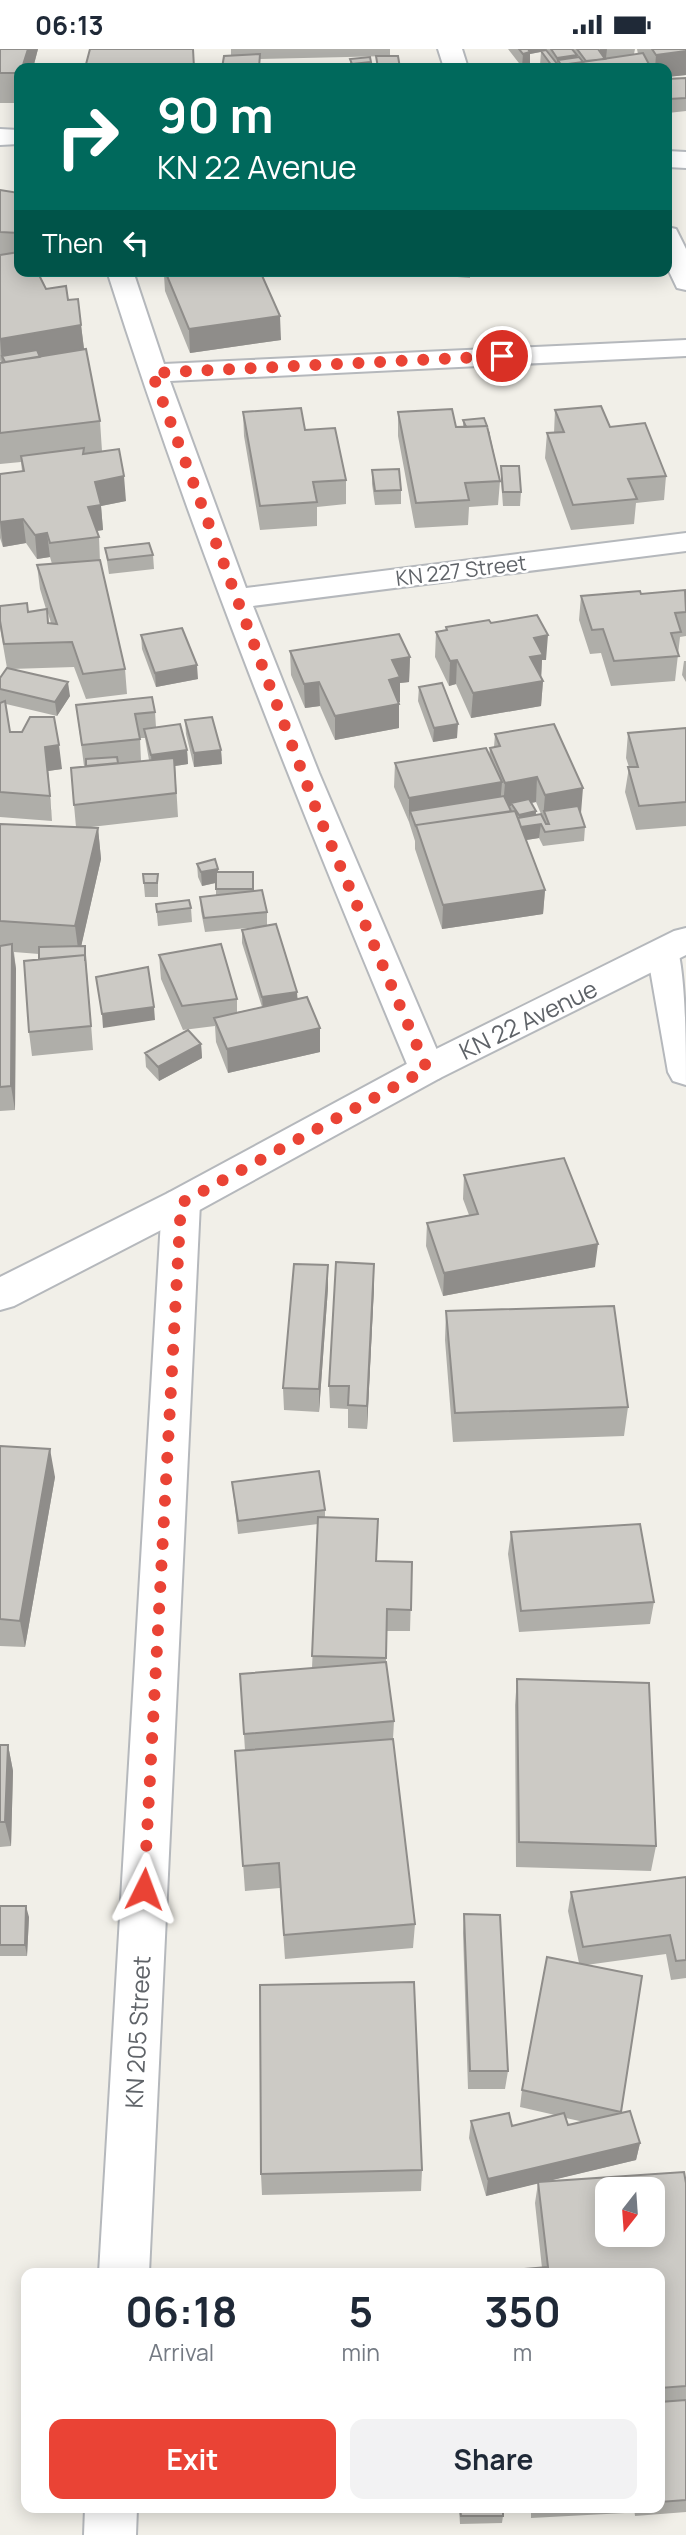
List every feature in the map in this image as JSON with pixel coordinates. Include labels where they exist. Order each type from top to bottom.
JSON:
[{"type":"street","points":[[672,247],[686,282]]},
{"type":"street","points":[[122,277],[152,373],[318,814],[427,1069]]},
{"type":"street","points":[[152,373],[686,348]]},
{"type":"street","name":"KN 227 Street","points":[[236,599],[686,542]]},
{"type":"street","points":[[675,946],[686,1072]]},
{"type":"street","name":"KN 22 Avenue","points":[[0,1295],[181,1203],[427,1069],[675,946]]},
{"type":"street","name":"KN 205 Street","points":[[124,2268],[181,1203]]},
{"type":"street","points":[[110,2535],[111,2513]]},
{"type":"building","points":[[0,49],[28,49],[24,63],[14,63],[14,73],[0,73]]},
{"type":"building","points":[[90,49],[193,49],[194,63],[86,63]]},
{"type":"building","points":[[519,49],[528,49],[530,52],[523,54]]},
{"type":"building","points":[[551,49],[572,49],[577,55],[557,58]]},
{"type":"building","points":[[577,49],[598,49],[605,59],[586,61]]},
{"type":"building","points":[[652,49],[686,49],[686,51],[656,55]]},
{"type":"building","points":[[546,50],[556,63],[550,63],[541,51]]},
{"type":"building","points":[[643,53],[648,63],[576,63]]},
{"type":"building","points":[[260,54],[259,63],[223,63],[224,56]]},
{"type":"building","points":[[376,56],[398,56],[399,63],[377,63]]},
{"type":"building","points":[[370,57],[371,62],[352,63],[350,59]]},
{"type":"building","points":[[579,57],[583,62],[560,63],[558,60]]},
{"type":"building","points":[[686,78],[686,98],[672,99],[672,79]]},
{"type":"building","points":[[0,190],[14,192],[14,233],[0,232]]},
{"type":"building","points":[[14,253],[14,277],[40,277],[46,289],[66,286],[68,300],[78,299],[81,325],[0,339],[0,255]]},
{"type":"building","points":[[167,277],[263,277],[280,316],[189,329]]},
{"type":"building","points":[[86,349],[100,421],[0,433],[0,363]]},
{"type":"building","points":[[37,350],[40,357],[5,362],[2,356]]},
{"type":"building","points":[[601,406],[610,427],[645,423],[666,476],[628,479],[637,499],[573,505],[547,433],[564,432],[555,410]]},
{"type":"building","points":[[301,408],[305,430],[335,428],[346,480],[313,482],[317,502],[260,506],[243,412]]},
{"type":"building","points":[[452,409],[456,427],[487,426],[500,481],[465,483],[469,500],[416,503],[398,412]]},
{"type":"building","points":[[484,418],[487,426],[466,427],[463,420]]},
{"type":"building","points":[[84,448],[83,454],[119,449],[124,476],[95,482],[101,505],[88,507],[99,537],[50,543],[47,533],[35,535],[23,519],[0,522],[0,474],[24,471],[21,456]]},
{"type":"building","points":[[501,466],[519,466],[521,492],[503,492]]},
{"type":"building","points":[[399,469],[401,490],[375,491],[372,470]]},
{"type":"building","points":[[149,543],[153,555],[108,560],[105,548]]},
{"type":"building","points":[[100,560],[125,669],[83,674],[72,642],[4,644],[0,606],[27,603],[28,612],[47,609],[48,623],[57,624],[37,565]]},
{"type":"building","points":[[685,590],[686,612],[675,613],[681,632],[671,633],[679,656],[614,661],[603,629],[592,630],[581,596],[640,591],[641,594]]},
{"type":"building","points":[[537,615],[548,635],[534,638],[543,655],[530,657],[543,681],[473,693],[457,660],[450,661],[436,632],[447,630],[446,627]]},
{"type":"building","points":[[182,628],[197,665],[155,673],[141,635]]},
{"type":"building","points":[[399,634],[410,657],[392,660],[400,677],[389,680],[399,704],[335,716],[319,682],[304,684],[290,651]]},
{"type":"building","points":[[7,668],[68,682],[55,702],[0,689],[0,678]]},
{"type":"building","points":[[442,683],[458,724],[434,728],[419,687]]},
{"type":"building","points":[[152,697],[155,712],[135,714],[140,739],[82,745],[76,705]]},
{"type":"building","points":[[5,701],[10,732],[22,732],[30,717],[54,717],[59,745],[45,747],[50,796],[0,792],[0,703]]},
{"type":"building","points":[[212,717],[221,750],[194,753],[185,720]]},
{"type":"building","points":[[180,724],[187,750],[151,755],[144,729]]},
{"type":"building","points":[[554,724],[583,788],[545,795],[537,777],[505,783],[490,748],[500,746],[495,734]]},
{"type":"building","points":[[686,728],[686,802],[639,806],[628,767],[638,767],[628,733]]},
{"type":"building","points":[[486,748],[502,782],[409,798],[395,763]]},
{"type":"building","points":[[117,757],[118,763],[86,766],[86,759]]},
{"type":"building","points":[[174,758],[176,793],[74,805],[71,768]]},
{"type":"building","points":[[504,796],[511,811],[416,827],[410,811]]},
{"type":"building","points":[[529,799],[536,811],[519,815],[511,803]]},
{"type":"building","points":[[578,806],[585,827],[545,832],[541,824],[521,827],[518,818],[541,814],[546,824],[549,824],[544,811]]},
{"type":"building","points":[[515,811],[545,890],[443,905],[416,825]]},
{"type":"building","points":[[0,824],[98,828],[75,926],[0,921]]},
{"type":"building","points":[[215,859],[218,869],[201,872],[197,864]]},
{"type":"building","points":[[216,872],[253,872],[253,889],[216,889]]},
{"type":"building","points":[[143,874],[158,874],[157,883],[144,883]]},
{"type":"building","points":[[262,890],[267,912],[204,918],[200,897]]},
{"type":"building","points":[[189,900],[191,908],[157,912],[156,904]]},
{"type":"building","points":[[276,924],[297,992],[262,997],[242,930]]},
{"type":"building","points":[[12,944],[11,1086],[0,1087],[0,946]]},
{"type":"building","points":[[221,944],[237,999],[182,1006],[159,955]]},
{"type":"building","points":[[85,946],[85,955],[39,959],[39,947]]},
{"type":"building","points":[[85,955],[91,1026],[29,1032],[24,961]]},
{"type":"building","points":[[148,967],[154,1007],[102,1014],[96,977]]},
{"type":"building","points":[[307,997],[320,1028],[227,1049],[214,1018]]},
{"type":"building","points":[[188,1030],[201,1044],[158,1067],[145,1053]]},
{"type":"building","points":[[564,1158],[598,1244],[444,1273],[427,1223],[478,1214],[464,1175]]},
{"type":"building","points":[[336,1262],[374,1264],[367,1406],[348,1405],[349,1386],[329,1386]]},
{"type":"building","points":[[294,1264],[328,1265],[319,1389],[283,1388]]},
{"type":"building","points":[[614,1306],[628,1407],[455,1413],[446,1311]]},
{"type":"building","points":[[0,1446],[50,1449],[20,1621],[0,1619]]},
{"type":"building","points":[[319,1471],[325,1510],[238,1521],[232,1482]]},
{"type":"building","points":[[318,1517],[378,1519],[376,1561],[412,1562],[411,1610],[387,1609],[386,1658],[312,1656]]},
{"type":"building","points":[[640,1524],[654,1602],[521,1611],[511,1532]]},
{"type":"building","points":[[386,1662],[394,1721],[244,1734],[240,1674]]},
{"type":"building","points":[[517,1679],[649,1683],[656,1846],[519,1842]]},
{"type":"building","points":[[393,1739],[415,1924],[284,1935],[279,1863],[243,1866],[235,1751]]},
{"type":"building","points":[[0,1745],[8,1745],[5,1822],[0,1822]]},
{"type":"building","points":[[686,1877],[686,1960],[676,1961],[670,1935],[583,1947],[571,1892]]},
{"type":"building","points":[[0,1906],[26,1906],[25,1945],[0,1945]]},
{"type":"building","points":[[464,1914],[500,1915],[508,2071],[470,2071]]},
{"type":"building","points":[[547,1957],[642,1976],[621,2112],[522,2090]]},
{"type":"building","points":[[414,1982],[422,2170],[261,2174],[260,1985]]},
{"type":"building","points":[[630,2111],[640,2143],[488,2179],[471,2121],[509,2113],[512,2126],[564,2113],[568,2125]]},
{"type":"building","points":[[684,2172],[686,2386],[665,2388],[665,2268],[536,2268],[548,2267],[538,2182],[595,2178],[595,2247],[665,2247],[665,2177],[611,2177]]},
{"type":"building","points":[[686,2400],[686,2500],[665,2502],[665,2402]]},
{"type":"building","points":[[461,2513],[503,2513],[503,2516],[461,2516]]},
{"type":"route","points":[[144,1889],[181,1203],[427,1069],[318,814],[152,373],[502,356]]}]
